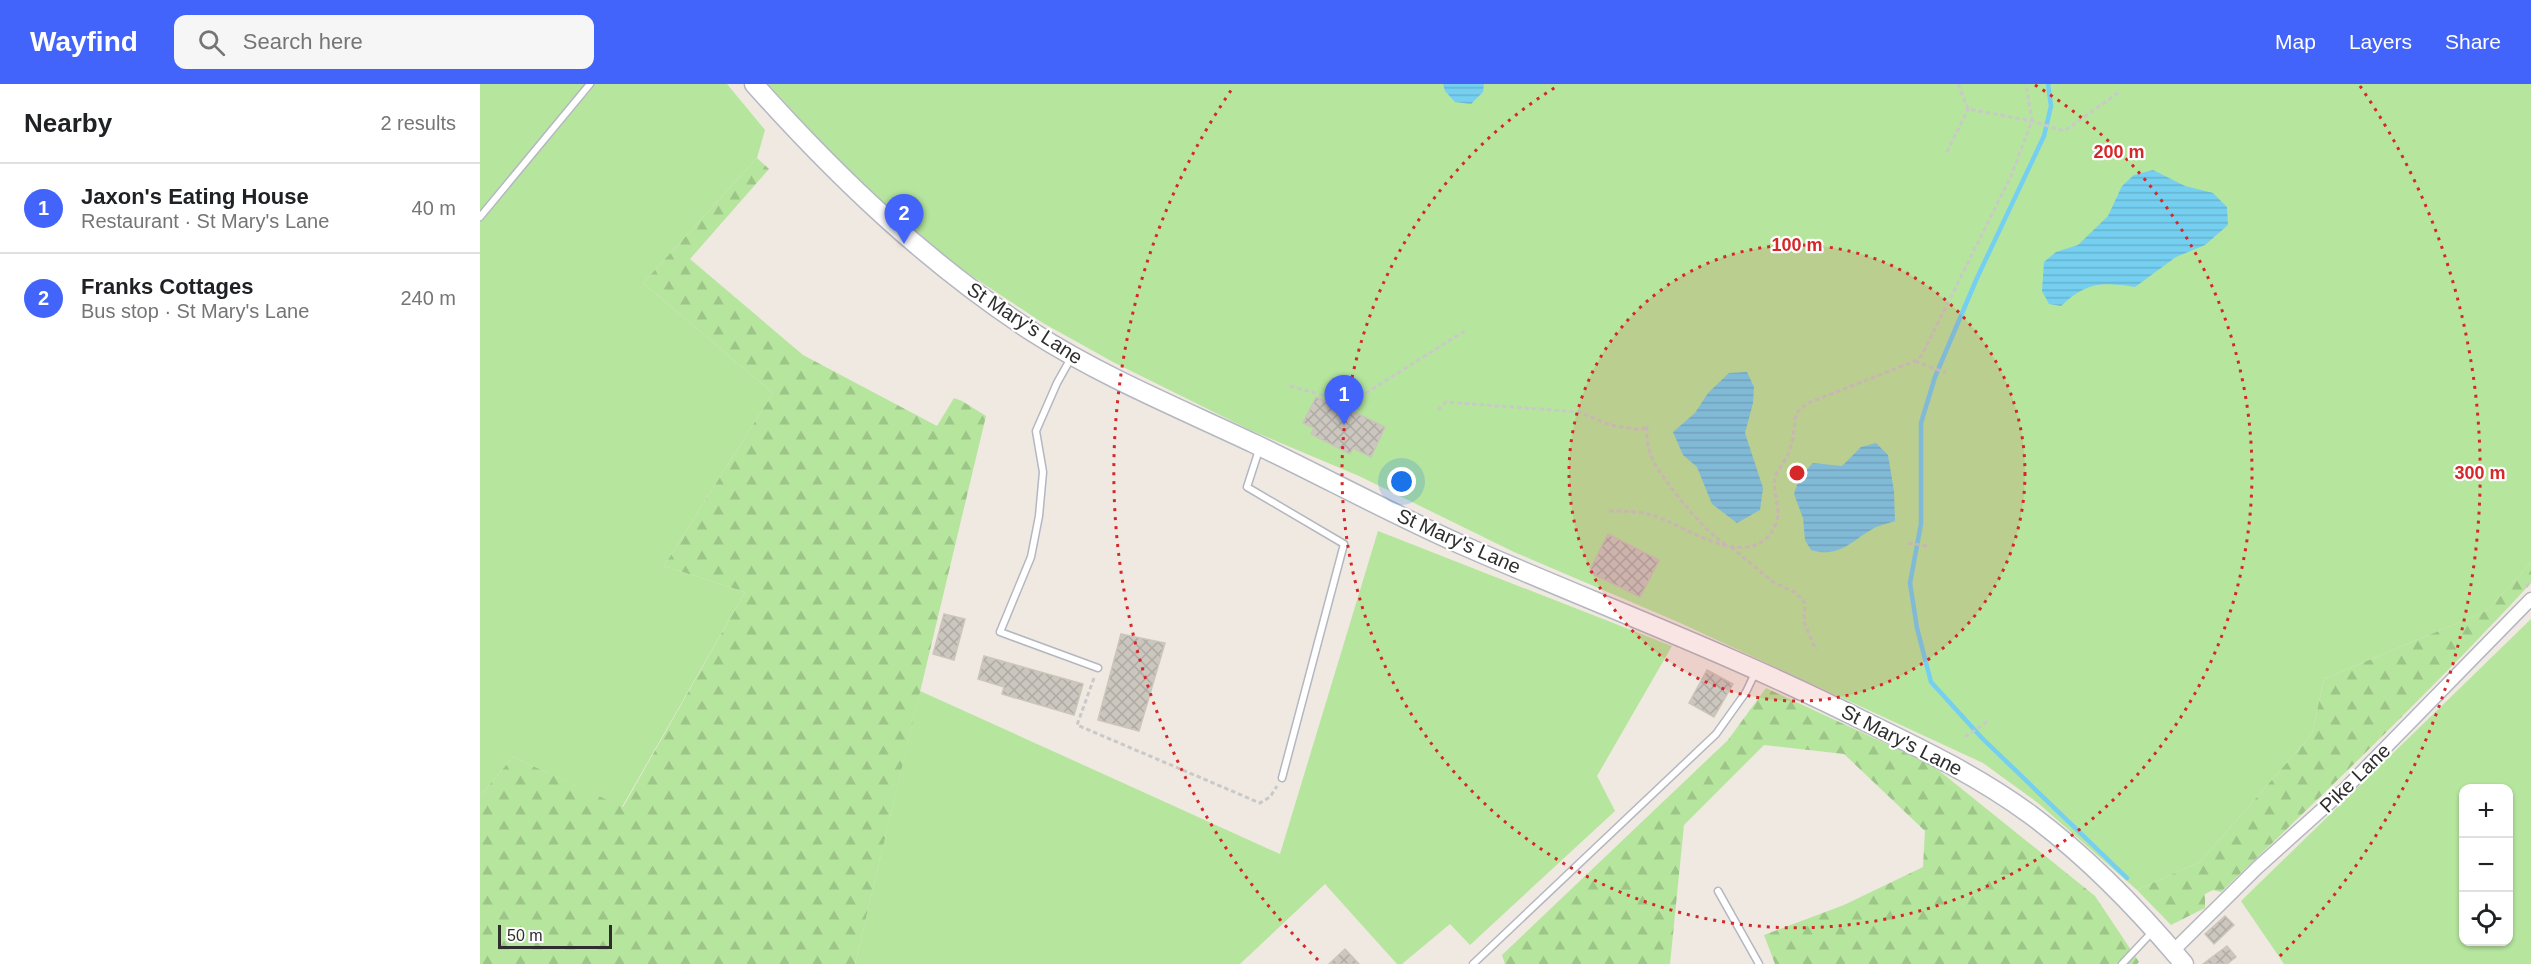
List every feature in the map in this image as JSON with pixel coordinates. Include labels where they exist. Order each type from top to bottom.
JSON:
[{"type":"main road","name":"St Mary's Lane","points":[[754,84],[837,174],[886,220],[994,306],[1073,355],[1457,543],[1825,701],[1975,778],[2011,802],[2082,856],[2178,958]]},
{"type":"street","name":"Pike Lane","points":[[2178,958],[2257,868],[2346,788],[2531,599]]},
{"type":"lane","points":[[480,217],[590,84]]},
{"type":"lane","points":[[1073,355],[1057,383],[1036,431],[1043,472],[1039,516],[1031,557],[1000,632],[1098,668]]},
{"type":"lane","points":[[1261,447],[1247,488],[1344,544],[1282,778]]},
{"type":"lane","points":[[1473,964],[1716,734],[1746,692],[1756,670]]},
{"type":"lane","points":[[1718,891],[1759,964]]},
{"type":"lane","points":[[2122,964],[2154,930]]},
{"type":"path","points":[[1947,152],[1968,110],[1958,84]]},
{"type":"path","points":[[1609,511],[1629,511],[1655,516],[1700,538],[1730,547],[1747,547],[1765,540],[1777,522],[1775,479],[1792,444],[1796,414],[1808,403],[1915,361],[1922,355],[2002,196],[2032,121],[2026,84]]},
{"type":"path","points":[[1968,110],[2032,121],[2064,131],[2118,93]]},
{"type":"path","points":[[1290,386],[1355,404],[1366,393],[1466,330]]},
{"type":"path","points":[[1915,361],[1946,373]]},
{"type":"path","points":[[1438,410],[1446,402],[1579,412],[1610,425],[1641,430],[1647,426],[1646,438],[1654,462],[1686,506],[1722,542],[1773,582],[1796,593],[1805,603],[1804,622],[1816,650]]},
{"type":"path","points":[[1908,543],[1927,546]]},
{"type":"path","points":[[1098,668],[1077,725],[1260,802],[1270,797],[1282,778]]},
{"type":"path","points":[[1965,737],[1988,721]]},
{"type":"green space","points":[[480,84],[727,84],[765,130],[757,158],[643,283],[773,393],[664,566],[745,592],[622,807],[513,757],[480,796]]},
{"type":"green space","points":[[768,84],[2531,84],[2531,563],[2486,611],[2324,679],[2312,734],[2200,862],[2137,890],[2038,803],[1983,763],[1678,622],[1514,552],[1359,476],[1250,430],[1113,362],[1043,323],[958,267],[836,158]]},
{"type":"green space","points":[[757,158],[769,169],[690,259],[803,355],[937,426],[954,398],[986,416],[855,964],[480,964],[480,796],[513,757],[623,807],[745,592],[664,566],[773,393],[643,283]]},
{"type":"green space","points":[[1378,531],[1672,646],[1597,776],[1615,811],[1470,945],[1450,924],[1402,964],[1397,964],[1325,884],[1240,964],[855,964],[920,691],[1280,854]]},
{"type":"green space","points":[[2531,563],[2531,583],[2494,623],[2379,740],[2221,892],[2213,890],[2205,894],[2205,908],[2171,925],[2137,890],[2200,862],[2312,734],[2324,679],[2486,611]]},
{"type":"green space","points":[[2531,619],[2531,964],[2284,964],[2241,901]]},
{"type":"green space","points":[[1766,688],[1932,765],[2095,896],[2139,962],[2137,964],[1775,964],[1764,935],[1844,905],[1923,867],[1925,831],[1844,754],[1764,745],[1684,825],[1670,964],[1505,964],[1502,955],[1728,740]]},
{"type":"water","points":[[1443,84],[1484,84],[1483,92],[1471,104],[1455,102],[1445,91]]},
{"type":"water","points":[[2153,170],[2185,186],[2213,193],[2227,207],[2228,225],[2205,245],[2176,257],[2135,287],[2104,284],[2079,292],[2061,306],[2049,304],[2042,291],[2044,262],[2056,252],[2078,245],[2108,216],[2122,186],[2134,175]]},
{"type":"water","points":[[1747,372],[1754,387],[1753,403],[1745,433],[1763,488],[1760,510],[1737,523],[1712,504],[1697,467],[1683,455],[1673,432],[1695,413],[1708,393],[1729,373]]},
{"type":"water","points":[[1876,443],[1888,455],[1894,491],[1895,521],[1876,527],[1838,550],[1821,552],[1811,550],[1805,540],[1803,518],[1794,494],[1800,476],[1813,463],[1842,466],[1861,447]]},
{"type":"building","points":[[1316,397],[1329,403],[1330,400],[1385,427],[1371,457],[1353,448],[1350,454],[1311,434],[1314,428],[1303,423]]},
{"type":"building","points":[[1608,534],[1659,560],[1640,597],[1589,572]]},
{"type":"building","points":[[944,614],[965,619],[954,660],[933,654]]},
{"type":"building","points":[[1121,634],[1165,643],[1139,731],[1098,720]]},
{"type":"building","points":[[984,656],[1083,684],[1074,715],[1002,694],[1004,687],[978,679]]},
{"type":"building","points":[[1707,670],[1733,684],[1714,717],[1689,703]]},
{"type":"building","points":[[2225,916],[2234,925],[2214,944],[2205,934]]},
{"type":"building","points":[[2227,946],[2236,957],[2227,964],[2203,964]]},
{"type":"building","points":[[1345,949],[1359,964],[1329,964]]},
{"type":"waterway","points":[[2048,84],[2051,106],[2044,136],[1977,278],[1935,377],[1921,423],[1921,524],[1910,583],[1917,628],[1931,682],[1982,738],[2127,878]]},
{"type":"place","name":"Franks Cottages","points":[[904,244]]},
{"type":"place","name":"Jaxon's Eating House","points":[[1344,425]]}]
